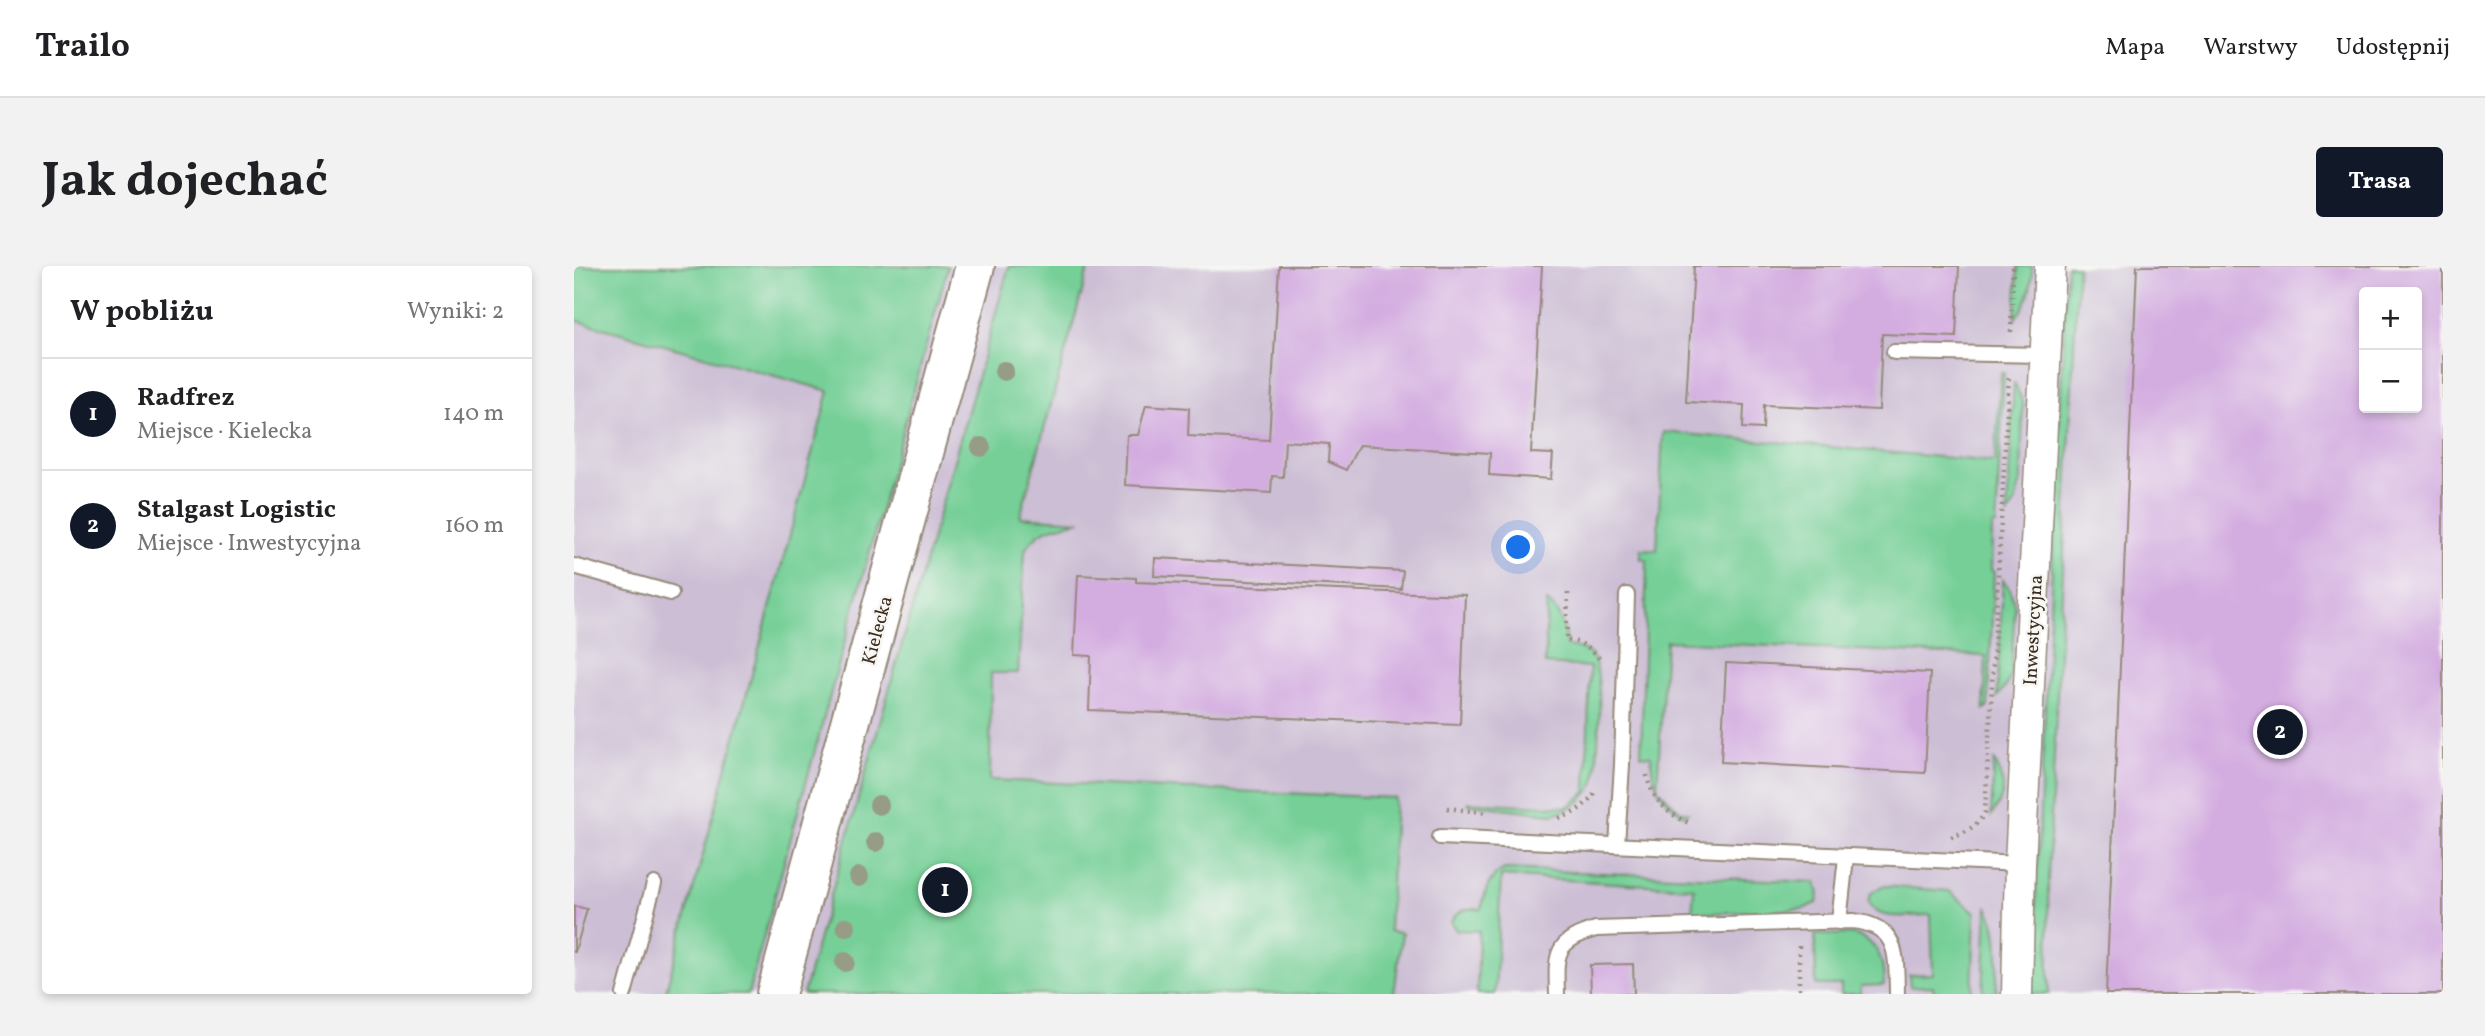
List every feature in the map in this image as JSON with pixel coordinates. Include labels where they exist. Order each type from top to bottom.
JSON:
[{"type":"main road","name":"Kielecka","points":[[776,994],[975,266]]},
{"type":"street","name":"Inwestycyjna","points":[[2017,994],[2020,864],[2050,266]]},
{"type":"lane","points":[[1894,352],[2046,355]]},
{"type":"lane","points":[[574,566],[671,593]]},
{"type":"lane","points":[[1617,845],[1627,595]]},
{"type":"lane","points":[[1440,837],[2020,864]]},
{"type":"lane","points":[[1839,922],[1846,856]]},
{"type":"lane","points":[[624,994],[654,884]]},
{"type":"lane","points":[[1557,994],[1556,958],[1569,940],[1596,929],[1839,922],[1875,926],[1889,939],[1896,956],[1897,994]]},
{"type":"path","points":[[1942,839],[1970,829],[1980,821],[1985,812],[2013,266]]},
{"type":"path","points":[[1568,593],[1566,640],[1578,641],[1589,647],[1603,663],[1604,671]]},
{"type":"path","points":[[1555,819],[1566,817],[1586,804],[1599,784],[1601,764],[1622,765],[1647,768],[1650,787],[1664,807],[1686,823],[1700,826]]},
{"type":"path","points":[[1447,808],[1493,814]]},
{"type":"path","points":[[1799,923],[1799,994]]},
{"type":"shaded area","points":[[574,266],[2443,266],[2443,994],[574,994]]},
{"type":"green space","points":[[574,266],[948,266],[748,994],[665,994],[829,391],[574,320]]},
{"type":"green space","points":[[1009,266],[1089,266],[1020,517],[1081,521],[1042,532],[1025,550],[1018,673],[991,673],[990,780],[1395,798],[1389,931],[1402,933],[1394,994],[803,994]]},
{"type":"green space","points":[[2018,266],[2032,266],[2032,274],[2027,300],[2015,319]]},
{"type":"green space","points":[[2067,266],[2078,266],[2048,879],[2049,994],[2031,994]]},
{"type":"green space","points":[[2001,373],[2004,373],[1996,525],[1992,526],[1991,570],[1994,572],[1988,707],[1984,709],[1986,656],[1666,641],[1657,787],[1651,756],[1641,755],[1647,560],[1641,559],[1641,549],[1657,550],[1663,432],[1995,462]]},
{"type":"green space","points":[[2014,382],[2023,403],[2021,480],[2015,503],[2007,516]]},
{"type":"green space","points":[[2003,580],[2010,589],[2015,608],[2011,673],[2007,685],[1997,697]]},
{"type":"green space","points":[[1547,602],[1556,610],[1561,621],[1566,646],[1585,651],[1596,664],[1599,715],[1595,782],[1577,804],[1551,814],[1468,804],[1567,807],[1586,792],[1590,667],[1545,664]]},
{"type":"green space","points":[[1994,759],[2003,789],[2000,801],[1991,816]]},
{"type":"green space","points":[[1658,789],[1680,811],[1688,812],[1685,816],[1669,804]]},
{"type":"green space","points":[[1505,869],[1815,882],[1819,893],[1817,903],[1803,909],[1692,914],[1694,888],[1501,876],[1495,994],[1477,994],[1479,931],[1456,930],[1451,923],[1456,915],[1463,911],[1481,910],[1491,881]]},
{"type":"green space","points":[[1882,886],[1949,891],[1975,912],[1972,994],[1934,994],[1933,986],[1910,987],[1909,975],[1933,974],[1931,915],[1887,916],[1873,909],[1868,902],[1870,894]]},
{"type":"green space","points":[[1987,907],[1997,938],[1996,994],[1983,994]]},
{"type":"green space","points":[[1853,934],[1869,942],[1878,953],[1883,968],[1884,985],[1861,986],[1861,994],[1841,994],[1841,985],[1816,985],[1815,935]]},
{"type":"building","points":[[1279,266],[1542,266],[1531,453],[1553,454],[1551,479],[1489,475],[1490,453],[1359,445],[1346,470],[1328,462],[1329,444],[1285,441],[1283,477],[1272,476],[1271,493],[1125,485],[1127,435],[1138,435],[1146,405],[1189,408],[1188,436],[1269,440]]},
{"type":"building","points":[[1694,266],[1959,266],[1956,337],[1882,334],[1879,410],[1764,405],[1763,429],[1743,428],[1744,405],[1686,402]]},
{"type":"building","points":[[2137,266],[2443,266],[2443,994],[2106,994]]},
{"type":"building","points":[[1155,558],[1403,571],[1401,589],[1154,576]]},
{"type":"building","points":[[1078,575],[1136,578],[1136,582],[1465,595],[1460,725],[1089,710],[1091,656],[1074,655]]},
{"type":"building","points":[[1726,663],[1930,673],[1925,773],[1721,762]]},
{"type":"building","points":[[940,883],[953,886],[950,896],[937,894]]},
{"type":"building","points":[[574,906],[587,909],[575,952],[574,952]]},
{"type":"building","points":[[1633,964],[1634,994],[1591,994],[1590,965]]},
{"type":"place","name":"Stalgast Logistic","points":[[2280,732]]},
{"type":"place","name":"Radfrez","points":[[945,890]]}]
